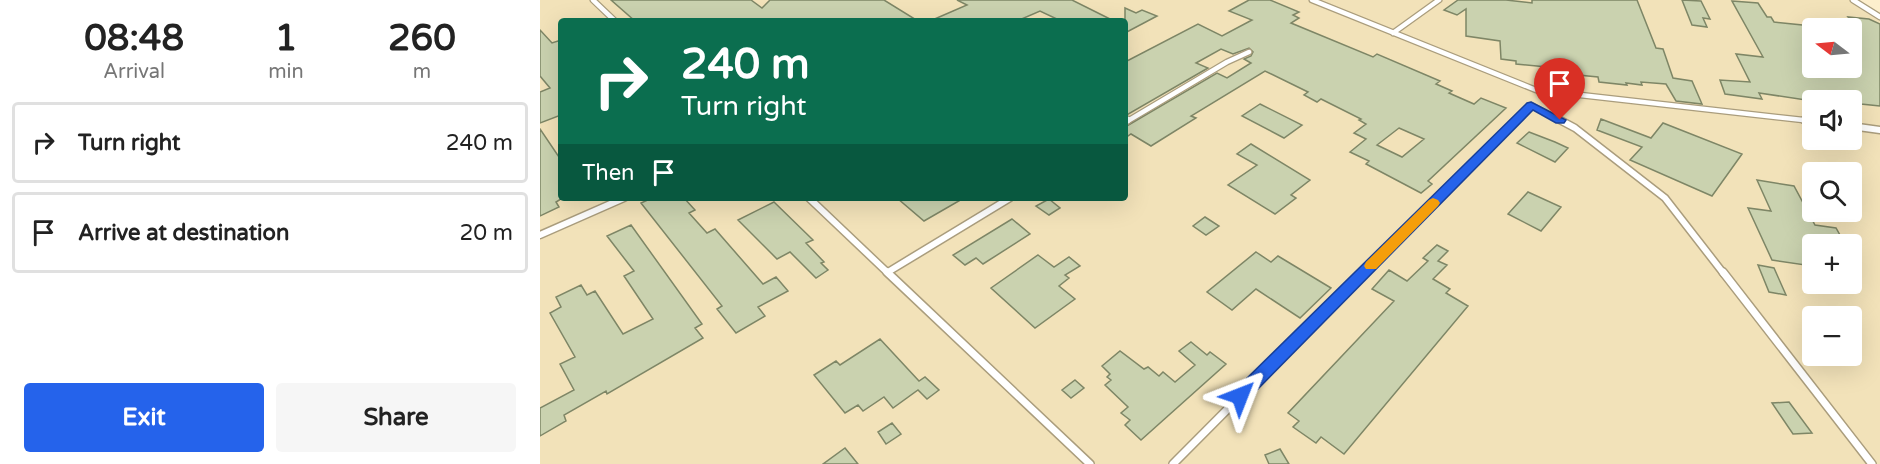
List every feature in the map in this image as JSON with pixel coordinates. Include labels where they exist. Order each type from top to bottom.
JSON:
[{"type":"lane","points":[[593,0],[612,18]]},
{"type":"lane","points":[[1312,0],[1536,90],[1802,120]]},
{"type":"lane","points":[[1393,33],[1439,0]]},
{"type":"lane","points":[[1853,0],[1880,17]]},
{"type":"lane","points":[[1128,120],[1227,62],[1249,52]]},
{"type":"lane","points":[[1173,464],[1531,105],[1575,128],[1665,198],[1872,464]]},
{"type":"lane","points":[[1862,128],[1880,130]]},
{"type":"lane","points":[[540,236],[617,201]]},
{"type":"lane","points":[[812,201],[1090,464]]},
{"type":"lane","points":[[888,272],[1005,201]]},
{"type":"shaded area","points":[[540,0],[1859,0],[1880,13],[1880,464],[540,464]]},
{"type":"building","points":[[611,0],[751,0],[762,8],[770,0],[884,0],[913,18],[632,18]]},
{"type":"building","points":[[957,0],[1072,0],[1108,18],[1055,18],[1040,11],[1024,18],[937,18],[967,5]]},
{"type":"building","points":[[1249,0],[1270,0],[1299,12],[1293,15],[1299,18],[1291,23],[1373,57],[1377,54],[1440,81],[1436,84],[1452,91],[1449,93],[1474,104],[1481,98],[1506,108],[1428,181],[1432,184],[1421,193],[1366,164],[1369,161],[1350,152],[1366,139],[1354,133],[1366,124],[1359,120],[1361,119],[1321,99],[1317,102],[1304,95],[1308,92],[1265,71],[1191,116],[1196,118],[1151,146],[1131,134],[1128,136],[1128,125],[1217,73],[1227,78],[1251,63],[1244,59],[1251,56],[1253,52],[1249,48],[1233,54],[1221,49],[1196,63],[1208,68],[1128,114],[1128,60],[1198,24],[1222,36],[1252,20],[1229,11]],"holes":[[[1399,128],[1424,139],[1402,157],[1377,145]]]},
{"type":"building","points":[[1458,0],[1506,0],[1532,3],[1532,0],[1637,0],[1656,48],[1663,49],[1673,78],[1692,81],[1702,104],[1676,101],[1666,84],[1641,82],[1642,85],[1626,83],[1627,85],[1599,82],[1598,77],[1568,74],[1567,69],[1516,64],[1516,61],[1501,59],[1500,41],[1466,36],[1466,9],[1457,15],[1444,10]]},
{"type":"building","points":[[1682,0],[1701,1],[1710,19],[1703,18],[1707,27],[1692,25]]},
{"type":"building","points":[[1732,1],[1758,3],[1767,17],[1771,17],[1774,22],[1802,25],[1802,78],[1862,78],[1862,18],[1869,19],[1880,24],[1880,106],[1862,104],[1862,90],[1802,90],[1802,99],[1759,93],[1762,99],[1725,94],[1720,80],[1750,82],[1736,54],[1763,57]]},
{"type":"building","points":[[1125,8],[1136,13],[1142,10],[1157,16],[1128,31],[1128,18],[1125,18]]},
{"type":"building","points":[[540,30],[552,43],[558,41],[558,116],[540,123],[540,92],[550,88],[540,76]]},
{"type":"building","points":[[1260,104],[1302,125],[1284,138],[1242,116]]},
{"type":"building","points":[[1601,119],[1651,138],[1663,123],[1742,154],[1712,196],[1630,160],[1642,147],[1597,130]]},
{"type":"building","points":[[540,129],[558,156],[558,201],[556,202],[559,207],[540,216]]},
{"type":"building","points":[[1529,132],[1568,148],[1555,162],[1517,143]]},
{"type":"building","points":[[1251,144],[1310,180],[1291,195],[1296,198],[1275,214],[1228,185],[1257,165],[1237,154]]},
{"type":"building","points":[[1757,180],[1794,186],[1802,201],[1802,222],[1813,222],[1815,225],[1836,228],[1839,234],[1802,234],[1802,264],[1772,260],[1748,208],[1771,211]]},
{"type":"building","points":[[1528,192],[1561,207],[1541,231],[1508,214]]},
{"type":"building","points":[[645,201],[687,201],[695,210],[689,213],[707,233],[715,229],[763,284],[776,277],[788,291],[758,307],[765,316],[736,333],[717,309],[722,306],[641,203]]},
{"type":"building","points":[[901,201],[959,201],[924,221]]},
{"type":"building","points":[[1045,201],[1051,201],[1060,208],[1049,215],[1036,206]]},
{"type":"building","points":[[774,202],[813,240],[806,243],[824,262],[821,263],[828,270],[816,278],[790,252],[777,259],[738,220]]},
{"type":"building","points":[[1205,217],[1219,226],[1206,235],[1193,226]]},
{"type":"building","points":[[1012,219],[1030,234],[983,264],[976,258],[965,265],[953,255]]},
{"type":"building","points":[[631,225],[702,324],[695,328],[703,338],[607,394],[606,391],[564,415],[566,421],[540,436],[540,408],[574,390],[560,364],[575,357],[550,313],[561,307],[556,297],[581,285],[587,295],[595,291],[623,334],[653,319],[624,276],[634,271],[607,236]]},
{"type":"building","points":[[1437,245],[1448,251],[1438,261],[1447,265],[1433,279],[1450,289],[1446,293],[1468,306],[1344,454],[1321,437],[1316,443],[1293,427],[1299,421],[1288,413],[1394,301],[1372,289],[1389,270],[1407,281],[1428,261],[1423,258]]},
{"type":"building","points":[[1256,252],[1271,262],[1278,256],[1331,288],[1300,318],[1256,289],[1232,310],[1207,292]]},
{"type":"building","points":[[1038,255],[1054,267],[1069,257],[1080,266],[1065,275],[1069,278],[1059,286],[1075,299],[1035,328],[991,288]]},
{"type":"building","points":[[1758,265],[1774,268],[1786,295],[1769,292]]},
{"type":"building","points":[[880,339],[919,381],[925,377],[939,390],[927,399],[918,390],[893,408],[884,397],[863,411],[858,405],[845,413],[814,375],[836,361],[840,365]]},
{"type":"building","points":[[1191,342],[1207,355],[1210,352],[1226,364],[1141,440],[1125,425],[1130,420],[1121,413],[1128,407],[1105,385],[1111,380],[1107,377],[1110,374],[1102,366],[1120,351],[1144,369],[1148,367],[1159,376],[1163,372],[1175,382],[1195,365],[1179,351]]},
{"type":"building","points":[[1075,380],[1084,388],[1071,398],[1062,390]]},
{"type":"building","points":[[1789,402],[1812,433],[1793,434],[1772,403]]},
{"type":"building","points":[[892,423],[901,434],[886,444],[878,432]]},
{"type":"building","points":[[845,448],[858,464],[823,464]]},
{"type":"building","points":[[1280,449],[1289,464],[1269,464],[1265,455]]},
{"type":"slow traffic","points":[[1371,266],[1433,203]]},
{"type":"route","points":[[1240,396],[1531,105],[1560,120]]}]
